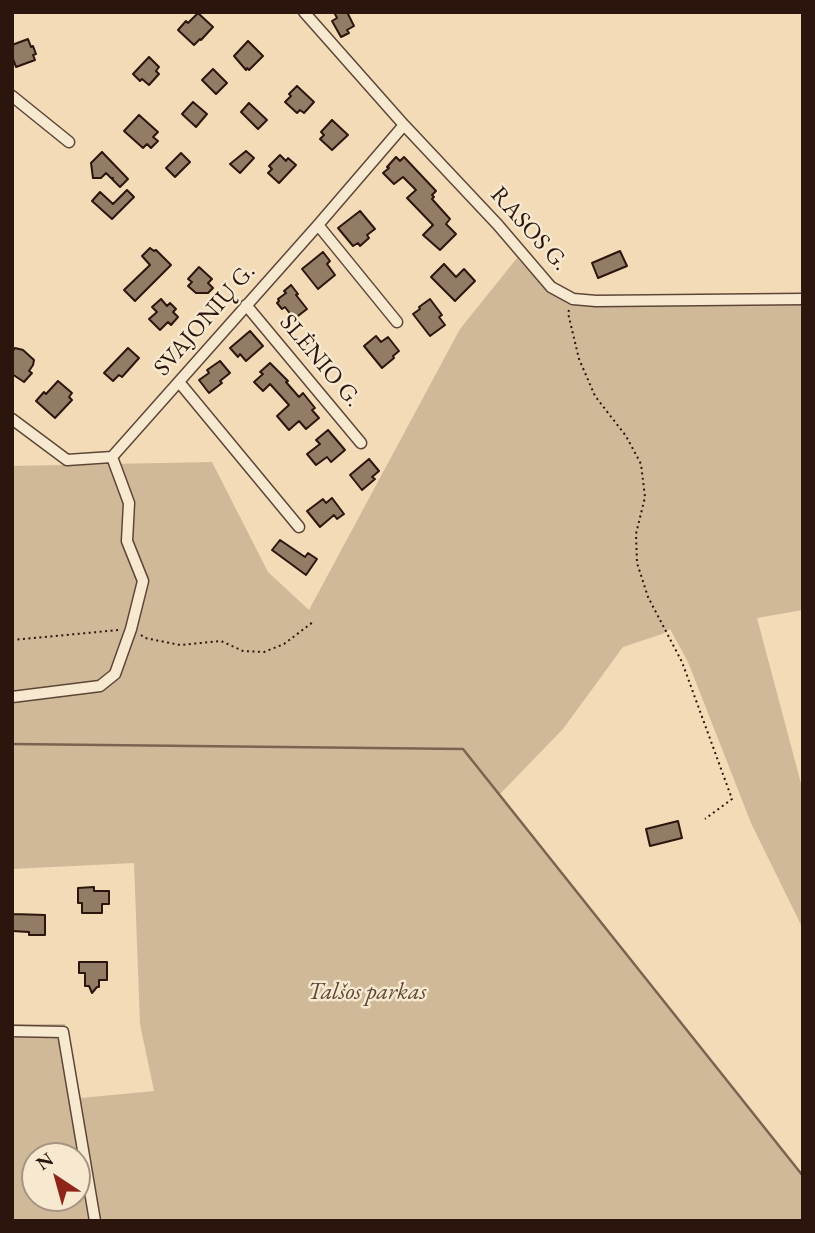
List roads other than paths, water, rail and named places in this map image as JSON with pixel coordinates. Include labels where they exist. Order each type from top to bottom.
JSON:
[{"type":"street","name":"RASOS G.","points":[[304,12],[551,287],[573,299],[596,301],[803,299]]},
{"type":"street","points":[[12,96],[69,142]]},
{"type":"street","name":"SVAJONIŲ G.","points":[[112,457],[404,125]]},
{"type":"street","points":[[318,225],[397,322]]},
{"type":"street","name":"SLĖNIO G.","points":[[246,305],[361,443]]},
{"type":"street","points":[[179,382],[299,527]]},
{"type":"street","points":[[12,419],[67,460],[112,457],[129,503],[127,541],[143,581],[116,674],[100,686],[12,698]]},
{"type":"street","points":[[12,1031],[63,1032],[95,1221]]},
{"type":"waterway","points":[[12,744],[463,749],[803,1176]]},
{"type":"park label","name":"Talšos parkas","points":[[367,992]]}]
